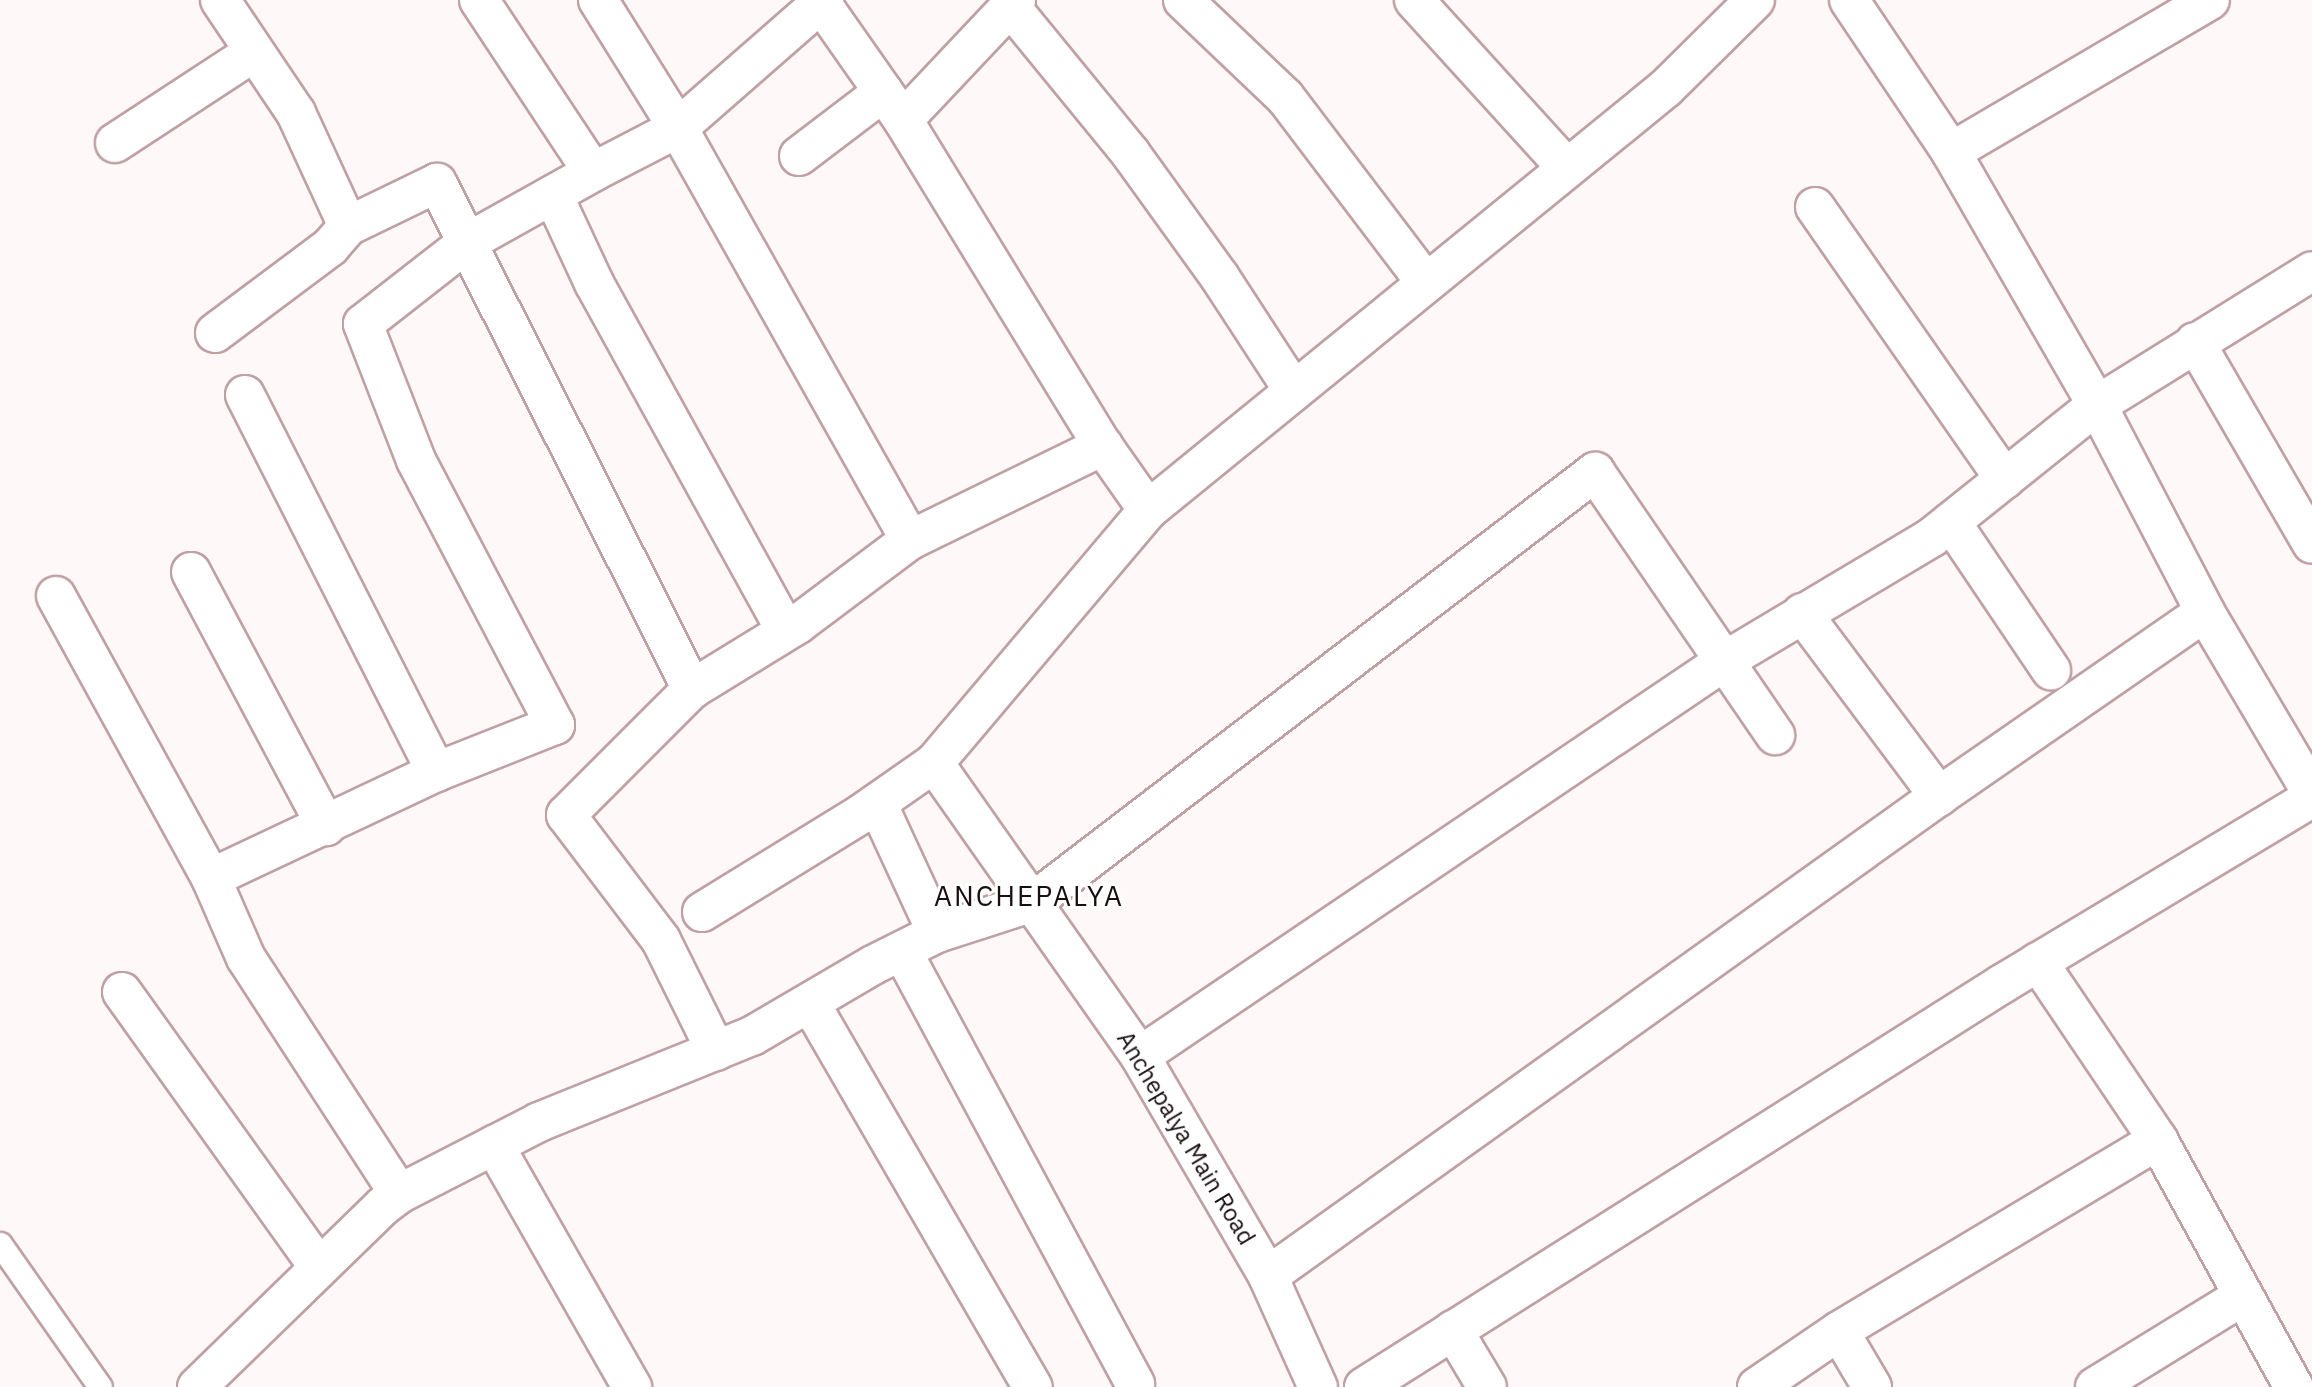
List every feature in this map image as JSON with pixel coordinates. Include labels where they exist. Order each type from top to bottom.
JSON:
[{"type":"street","points":[[219,0],[296,113],[348,226]]},
{"type":"street","points":[[479,0],[593,172]]},
{"type":"street","points":[[598,0],[678,128],[910,540]]},
{"type":"street","points":[[1183,0],[1285,97],[1426,283]]},
{"type":"street","points":[[1414,0],[1567,168]]},
{"type":"street","points":[[702,912],[877,803],[934,763],[1149,510],[1666,88],[1755,0]]},
{"type":"street","points":[[1849,0],[1951,152],[2097,405],[2206,612],[2312,793]]},
{"type":"street","points":[[1951,152],[2210,0]]},
{"type":"street","points":[[211,878],[436,772],[555,725],[416,460],[363,324],[468,242],[678,128],[821,1],[893,106],[1103,446],[1149,510]]},
{"type":"street","points":[[799,156],[893,106],[1013,3],[1131,154],[1219,276],[1294,391]]},
{"type":"street","points":[[115,143],[254,52]]},
{"type":"street","points":[[215,334],[330,247],[348,226],[437,184],[692,689]]},
{"type":"street","points":[[553,194],[594,283],[786,631]]},
{"type":"street","points":[[1815,207],[2005,479]]},
{"type":"street","points":[[1140,1056],[1726,660],[1932,537],[2097,405],[2195,342],[2309,279]]},
{"type":"street","points":[[2195,342],[2312,544]]},
{"type":"street","points":[[245,396],[436,772]]},
{"type":"street","points":[[716,1051],[661,940],[566,815],[692,689],[786,631],[910,540],[1103,446]]},
{"type":"street","points":[[197,1387],[319,1267],[399,1194],[539,1122],[752,1036],[937,933],[1033,902],[1595,472],[1775,735]]},
{"type":"street","points":[[1951,522],[2051,670]]},
{"type":"street","points":[[191,572],[326,826]]},
{"type":"street","points":[[56,596],[211,878],[246,958],[399,1194]]},
{"type":"street","points":[[1268,1276],[1938,796],[2206,612]]},
{"type":"street","points":[[1802,613],[1938,796]]},
{"type":"street","name":"Anchepalya Main Road","points":[[934,763],[1140,1056],[1268,1276],[1318,1387]]},
{"type":"street","points":[[1364,1387],[2038,962],[2312,798]]},
{"type":"street","points":[[877,803],[937,933]]},
{"type":"street","points":[[902,951],[1135,1384]]},
{"type":"street","points":[[2038,962],[2158,1140],[2294,1387]]},
{"type":"street","points":[[122,992],[319,1267]]},
{"type":"street","points":[[810,1003],[1033,1387]]},
{"type":"street","points":[[1757,1387],[1839,1331],[2158,1140]]},
{"type":"street","points":[[494,1145],[632,1387]]},
{"type":"street","points":[[2095,1387],[2244,1296]]},
{"type":"street","points":[[1453,1331],[1487,1387]]},
{"type":"street","points":[[1839,1331],[1872,1387]]},
{"type":"lane","points":[[0,1244],[100,1387]]},
{"type":"district","name":"ANCHEPALYA","points":[[1029,896]]}]
